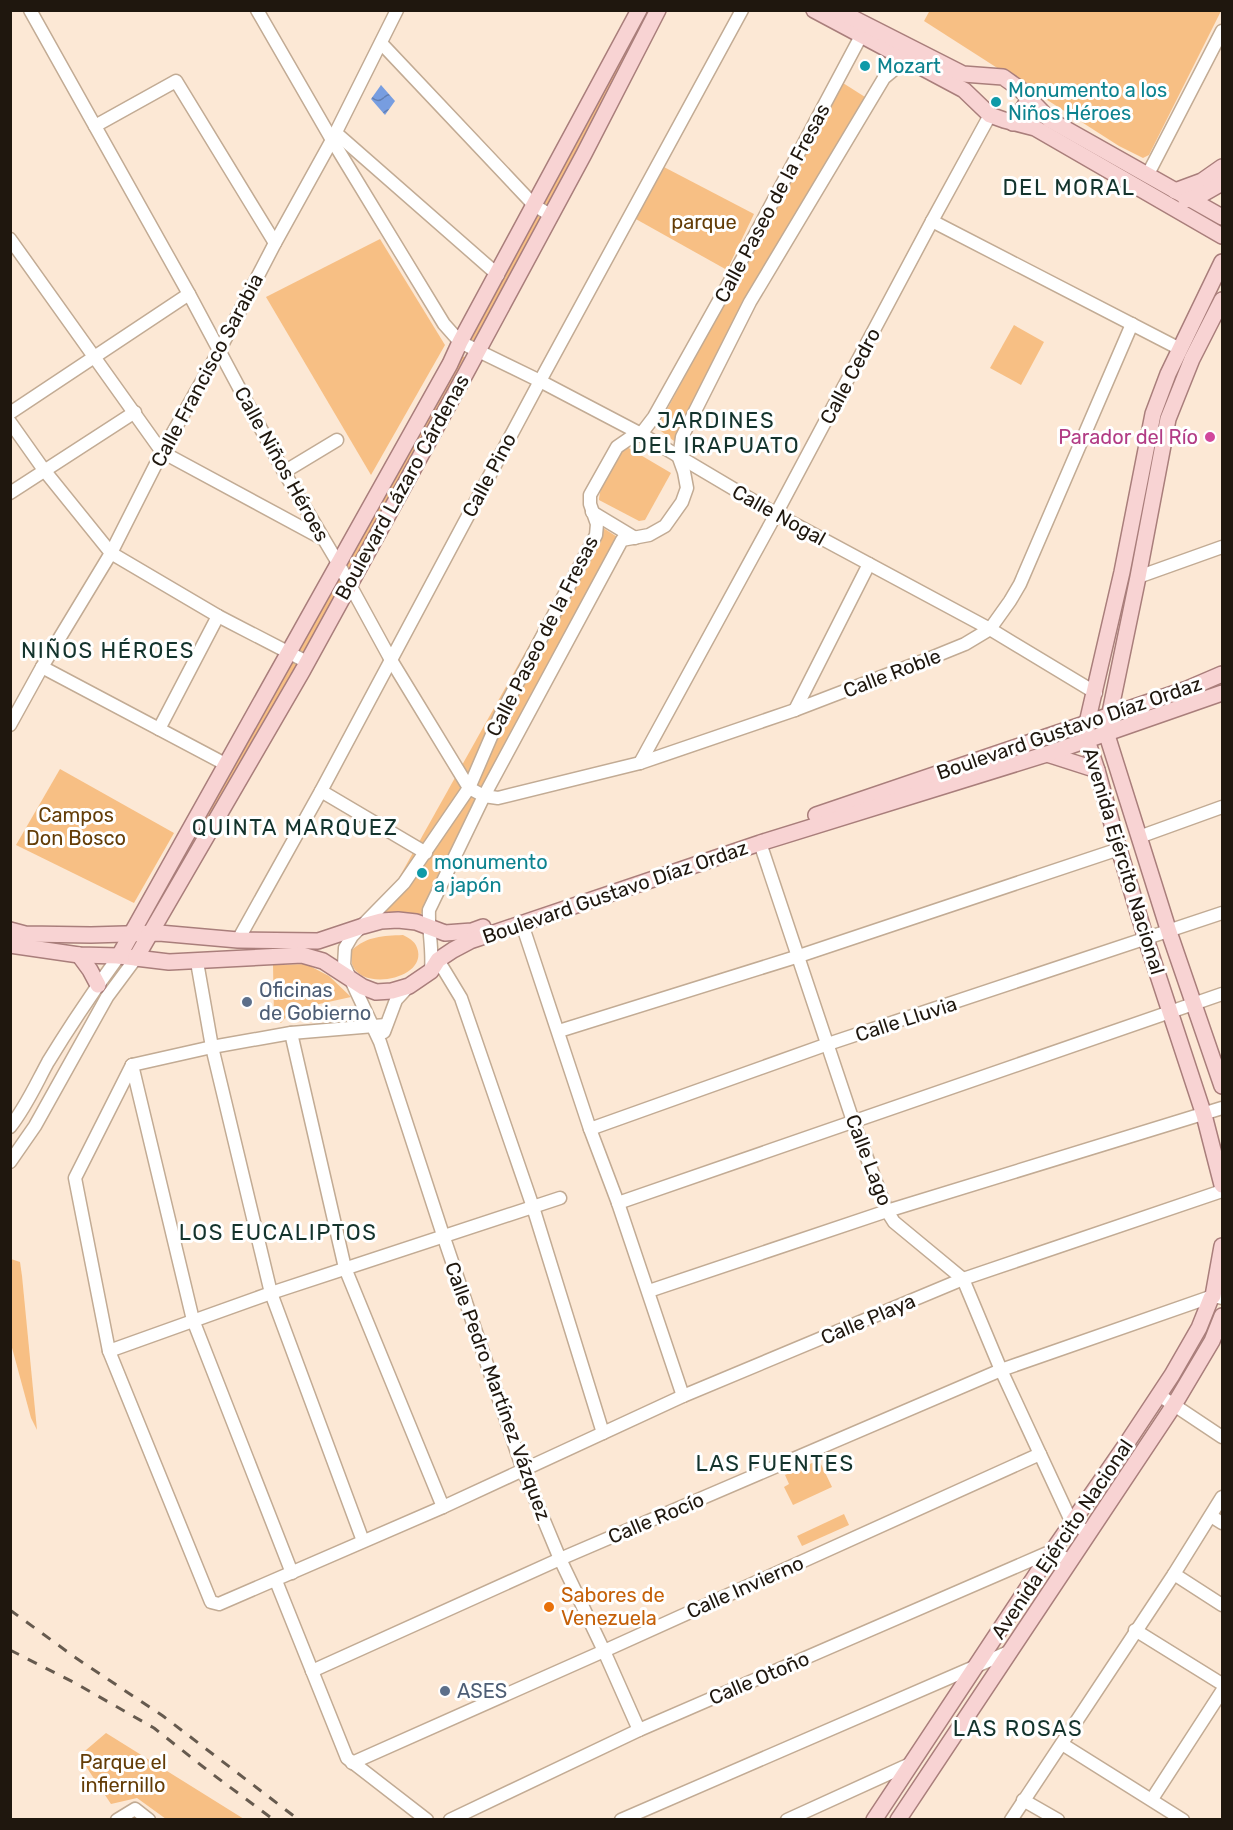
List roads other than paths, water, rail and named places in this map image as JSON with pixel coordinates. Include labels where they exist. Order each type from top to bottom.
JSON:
[{"type":"main road","name":"Boulevard Lázaro Cárdenas","points":[[119,956],[450,364],[639,10]]},
{"type":"main road","name":"Boulevard Lázaro Cárdenas","points":[[136,958],[307,662],[478,350],[658,10]]},
{"type":"main road","points":[[814,10],[964,90],[990,115],[1035,128],[1172,198],[1192,198],[1222,183]]},
{"type":"main road","points":[[837,10],[963,74],[1003,78],[1012,83],[1030,98],[1050,120],[1148,174],[1172,198],[1222,236]]},
{"type":"main road","points":[[974,99],[991,77]]},
{"type":"main road","points":[[1013,123],[1030,98]]},
{"type":"main road","points":[[1172,198],[1222,167]]},
{"type":"main road","points":[[1192,198],[1222,217]]},
{"type":"main road","name":"Avenida Ejército Nacional","points":[[1222,262],[1180,349],[1153,414],[1122,572],[1096,693],[1087,723],[1087,740],[1146,939],[1204,1115],[1222,1185]]},
{"type":"main road","name":"Avenida Ejército Nacional","points":[[1221,305],[1191,359],[1167,419],[1106,732],[1168,932],[1222,1086]]},
{"type":"main road","name":"Boulevard Gustavo Díaz Ordaz","points":[[10,930],[25,934],[151,933],[238,940],[318,941],[381,921],[398,920],[416,922],[445,933],[472,931],[1110,716],[1222,674]]},
{"type":"main road","name":"Boulevard Gustavo Díaz Ordaz","points":[[10,945],[79,955],[119,956],[169,962],[302,955],[322,961],[363,987],[376,992],[392,992],[409,986],[453,950],[470,941],[760,843],[1047,754],[1222,693]]},
{"type":"main road","points":[[1047,754],[1097,770]]},
{"type":"main road","points":[[79,955],[98,985]]},
{"type":"main road","name":"Avenida Ejército Nacional","points":[[874,1820],[1052,1551],[1159,1395],[1199,1328],[1211,1298],[1218,1297],[1222,1246]]},
{"type":"main road","name":"Avenida Ejército Nacional","points":[[898,1820],[1174,1405],[1212,1341],[1222,1316]]},
{"type":"street","name":"Calle Niños Héroes","points":[[30,10],[189,294],[284,472],[338,563],[391,660],[469,788]]},
{"type":"street","points":[[257,10],[444,324],[460,342]]},
{"type":"street","name":"Calle Francisco Sarabia","points":[[10,725],[111,553],[162,452],[334,136],[397,10]]},
{"type":"street","name":"Calle Pino","points":[[238,940],[321,791],[742,10]]},
{"type":"street","points":[[1148,174],[1222,31]]},
{"type":"street","name":"Calle Paseo de la Fresas","points":[[352,979],[344,965],[345,948],[352,936],[404,882],[469,788],[500,716],[596,535],[597,524],[590,504],[590,495],[617,447],[641,434],[654,417],[739,265],[861,36]]},
{"type":"street","points":[[381,43],[534,205],[550,216]]},
{"type":"street","name":"Calle Paseo de la Fresas","points":[[435,966],[428,927],[429,910],[484,796],[622,540],[649,535],[665,526],[682,502],[687,488],[679,458],[682,436],[750,302],[884,78],[896,68],[911,63]]},
{"type":"street","points":[[95,126],[176,81],[275,243]]},
{"type":"street","name":"Calle Cedro","points":[[640,763],[990,115]]},
{"type":"street","points":[[334,136],[498,275]]},
{"type":"street","points":[[932,221],[1180,349]]},
{"type":"street","points":[[10,239],[162,452],[324,540]]},
{"type":"street","points":[[10,413],[189,294]]},
{"type":"street","name":"Calle Roble","points":[[484,796],[498,798],[640,763],[795,710],[965,644],[990,629],[1020,584],[1132,324]]},
{"type":"street","name":"Calle Nogal","points":[[460,342],[641,434],[776,514],[990,629],[1096,693]]},
{"type":"street","points":[[10,493],[135,412]]},
{"type":"street","points":[[10,422],[44,470],[111,553],[218,616],[307,662]]},
{"type":"street","points":[[284,472],[337,440]]},
{"type":"street","points":[[592,512],[635,538]]},
{"type":"street","points":[[1138,577],[1222,548]]},
{"type":"street","points":[[795,710],[869,564]]},
{"type":"street","points":[[159,729],[218,616]]},
{"type":"street","points":[[42,667],[227,765]]},
{"type":"street","points":[[469,788],[484,796]]},
{"type":"street","points":[[321,791],[426,853]]},
{"type":"street","points":[[1139,837],[1222,807]]},
{"type":"street","name":"Calle Lago","points":[[760,843],[853,1121],[887,1211],[894,1222],[963,1279],[1001,1370],[1072,1522]]},
{"type":"street","points":[[559,1031],[799,956],[1119,849]]},
{"type":"street","name":"Calle Lluvia","points":[[590,1129],[828,1044],[1222,913]]},
{"type":"street","points":[[522,924],[590,1129],[649,1291],[683,1396]]},
{"type":"street","points":[[10,1127],[98,985],[119,956]]},
{"type":"street","points":[[10,1162],[35,1125],[107,997],[136,958]]},
{"type":"street","points":[[197,962],[212,1047],[271,1293],[363,1541]]},
{"type":"street","points":[[435,966],[460,998],[533,1207],[603,1433]]},
{"type":"street","name":"Calle Pedro Martínez Vázquez","points":[[352,979],[380,1042],[522,1470],[560,1559],[639,1730]]},
{"type":"street","points":[[380,1042],[396,1000],[409,986]]},
{"type":"street","points":[[618,1203],[1222,994]]},
{"type":"street","points":[[132,1065],[212,1047],[291,1033],[387,1025]]},
{"type":"street","points":[[291,1033],[345,1268],[443,1507]]},
{"type":"street","points":[[132,1065],[193,1320],[291,1573]]},
{"type":"street","points":[[132,1065],[75,1178],[109,1351],[271,1293],[560,1198]]},
{"type":"street","points":[[649,1291],[887,1211],[1222,1108]]},
{"type":"street","name":"Calle Playa","points":[[109,1351],[212,1602],[219,1604],[443,1507],[683,1396],[963,1279],[1222,1191]]},
{"type":"street","name":"Calle Rocío","points":[[312,1671],[560,1559],[1001,1370],[1218,1297]]},
{"type":"street","points":[[1159,1395],[1222,1437]]},
{"type":"street","name":"Calle Invierno","points":[[352,1763],[1040,1454]]},
{"type":"street","points":[[1011,1820],[1174,1574],[1222,1497]]},
{"type":"street","points":[[1211,1516],[1222,1523]]},
{"type":"street","points":[[1072,1522],[1089,1533]]},
{"type":"street","points":[[1052,1551],[1070,1561]]},
{"type":"street","name":"Calle Otoño","points":[[450,1820],[639,1730],[1052,1551]]},
{"type":"street","points":[[1174,1574],[1222,1605]]},
{"type":"street","points":[[276,1581],[347,1758],[427,1820]]},
{"type":"street","points":[[1135,1630],[1222,1684]]},
{"type":"street","points":[[621,1820],[1011,1651]]},
{"type":"street","points":[[1152,1798],[1222,1691]]},
{"type":"street","points":[[1062,1744],[1152,1798],[1183,1820]]},
{"type":"street","points":[[787,1820],[910,1764]]},
{"type":"street","points":[[1023,1800],[1058,1820]]},
{"type":"street","points":[[117,1820],[135,1809],[149,1820]]},
{"type":"water","points":[[381,85],[395,101],[385,115],[371,99]]},
{"type":"railway","points":[[10,1610],[76,1658],[163,1716],[299,1820]]},
{"type":"railway","points":[[10,1650],[75,1683],[154,1728],[274,1820]]},
{"type":"place","name":"Mozart","points":[[865,66]]},
{"type":"place","name":"Monumento a los Niños Héroes","points":[[996,102]]},
{"type":"place","name":"Parador del Río","points":[[1210,437]]},
{"type":"place","name":"monumento a japón","points":[[422,873]]},
{"type":"place","name":"Oficinas de Gobierno","points":[[247,1002]]},
{"type":"place","name":"Sabores de Venezuela","points":[[549,1607]]},
{"type":"place","name":"ASES","points":[[445,1691]]},
{"type":"district","name":"DEL MORAL","points":[[1069,187]]},
{"type":"district","name":"JARDINES DEL IRAPUATO","points":[[716,432]]},
{"type":"district","name":"NIÑOS HÉROES","points":[[108,650]]},
{"type":"district","name":"QUINTA MARQUEZ","points":[[295,827]]},
{"type":"district","name":"LOS EUCALIPTOS","points":[[278,1232]]},
{"type":"district","name":"LAS FUENTES","points":[[775,1463]]},
{"type":"district","name":"LAS ROSAS","points":[[1018,1728]]},
{"type":"park label","name":"parque","points":[[704,222]]},
{"type":"park label","name":"Campos Don Bosco","points":[[76,826]]},
{"type":"park label","name":"Parque el infiernillo","points":[[123,1774]]}]
